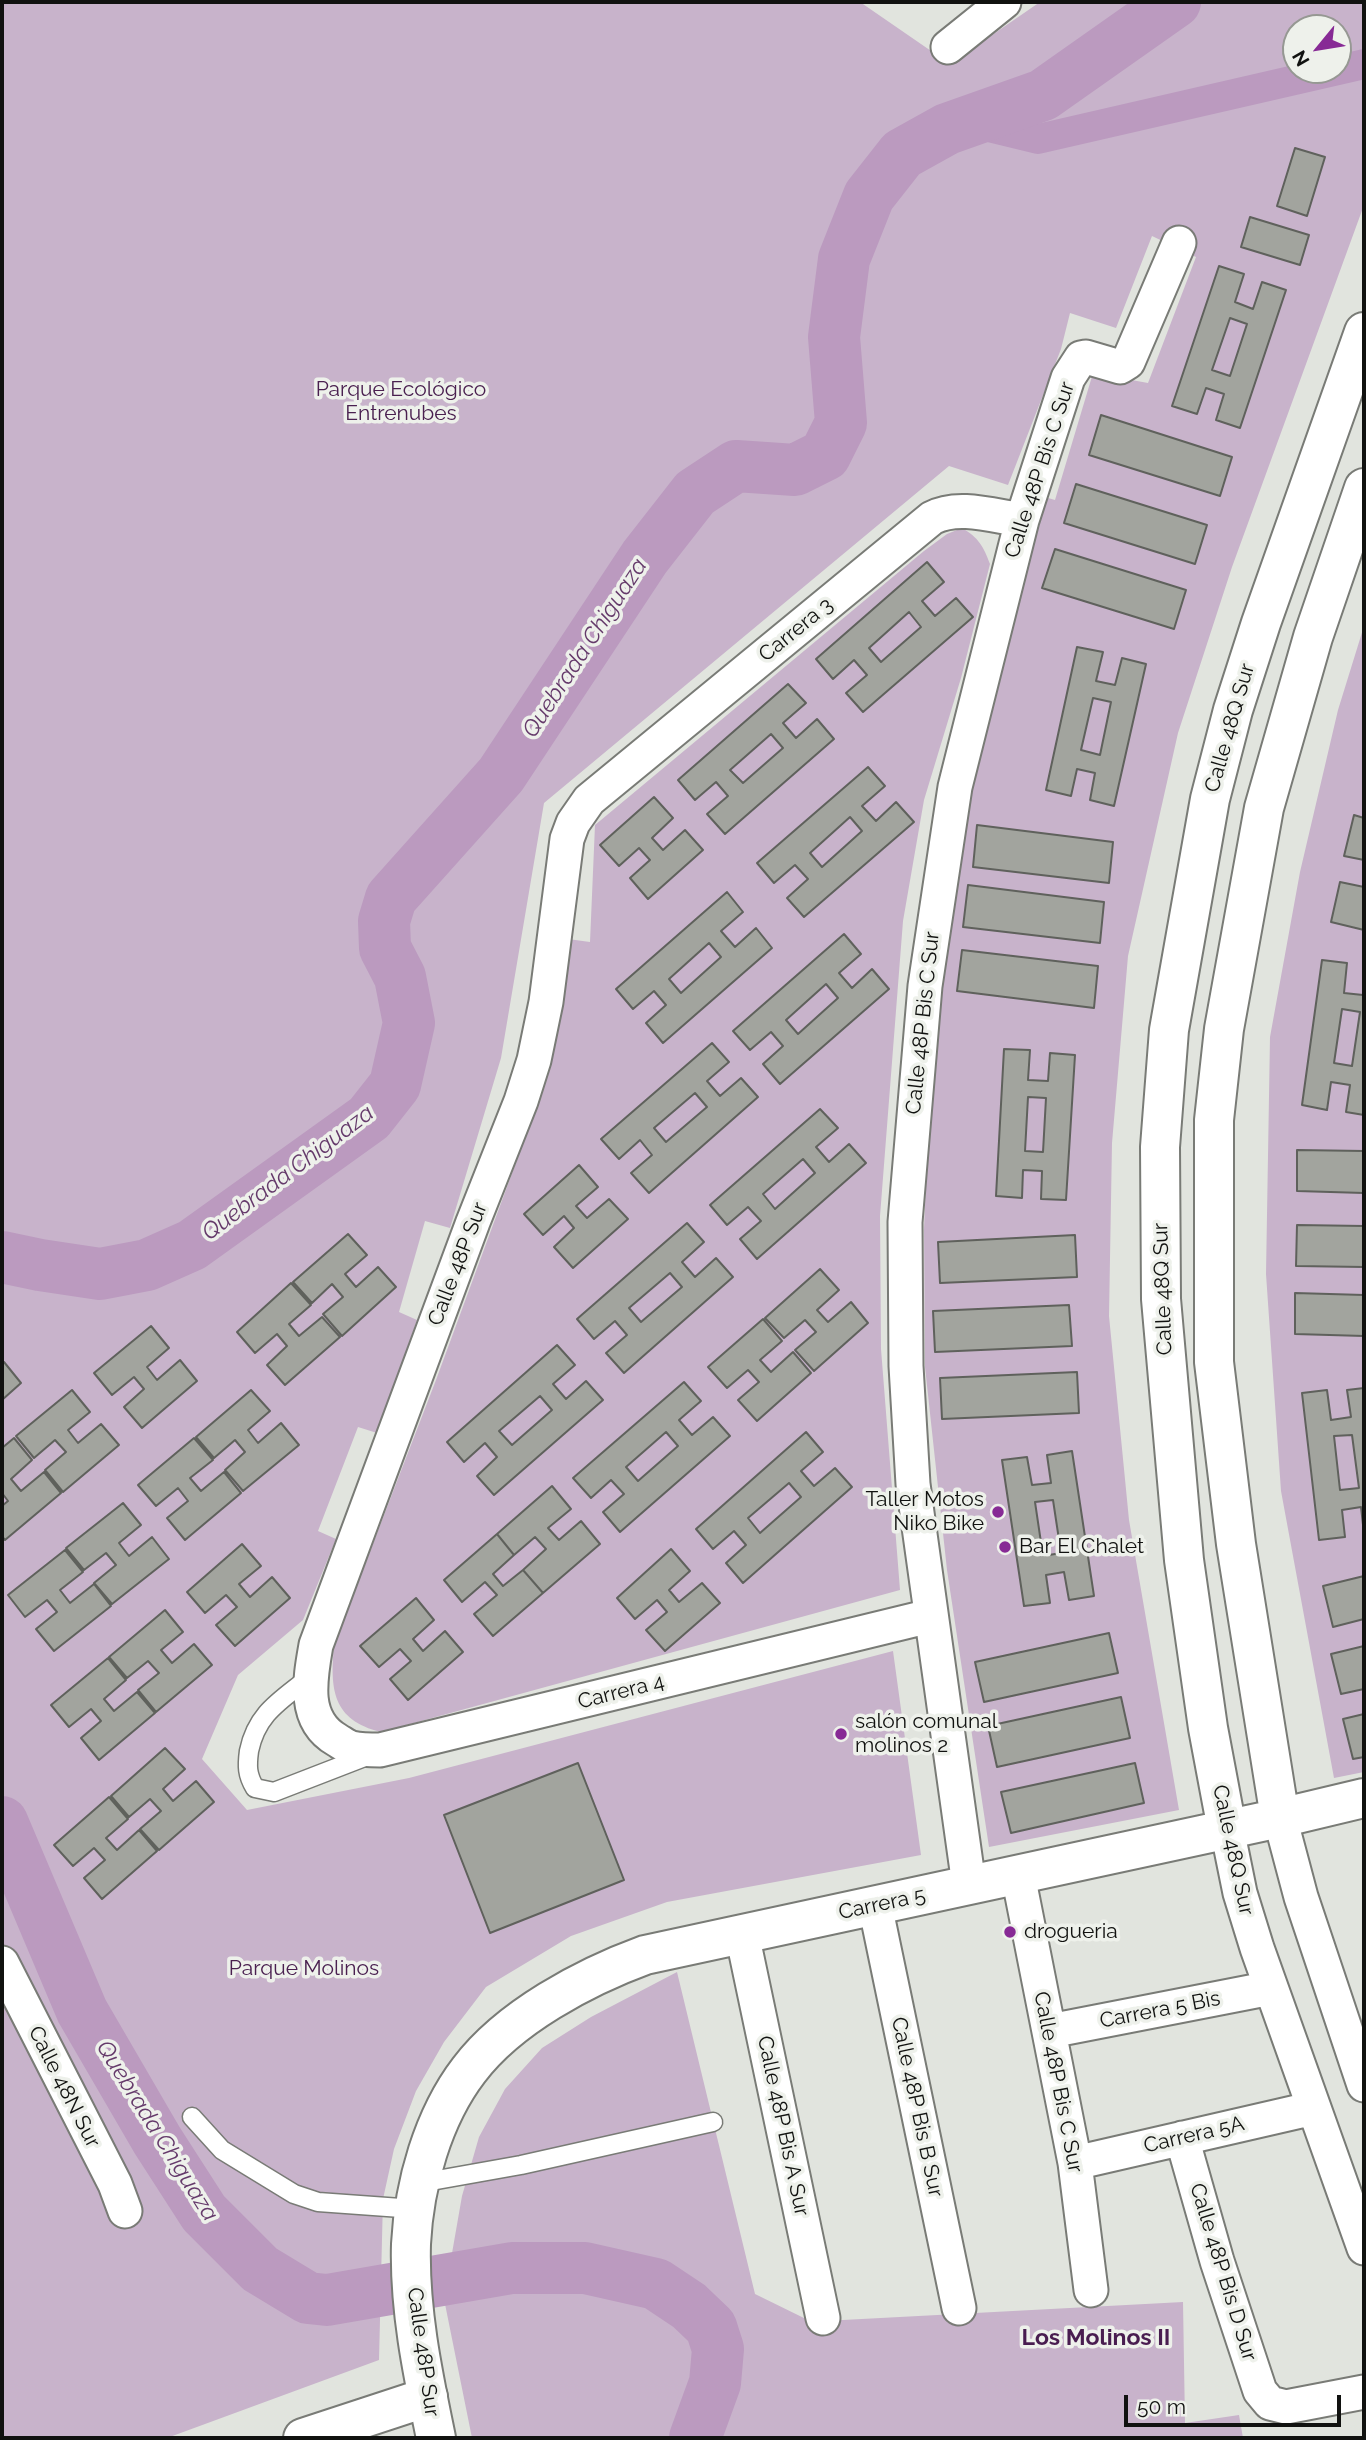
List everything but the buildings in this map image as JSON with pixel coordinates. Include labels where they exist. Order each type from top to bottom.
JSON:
[{"type":"main road","name":"Calle 48Q Sur","points":[[1227,1829],[1208,1728],[1184,1560],[1161,1299],[1160,1147],[1169,1030],[1210,799],[1233,710],[1364,331]]},
{"type":"main road","points":[[1280,1818],[1236,1544],[1214,1362],[1214,1121],[1224,1029],[1264,808],[1313,637],[1364,488]]},
{"type":"main road","name":"Carrera 5","points":[[448,2103],[470,2069],[538,2007],[574,1986],[645,1955],[1364,1798]]},
{"type":"main road","name":"Calle 48P Sur","points":[[436,2438],[415,2323],[415,2212],[432,2143],[448,2103]]},
{"type":"main road","points":[[303,2438],[428,2397]]},
{"type":"street","points":[[948,47],[1004,2]]},
{"type":"street","name":"Calle 48P Bis C Sur","points":[[970,1885],[913,1484],[906,1366],[905,1222],[925,986],[948,823],[991,637],[1022,520],[1068,378],[1077,361],[1086,357],[1120,367],[1128,362],[1179,243]]},
{"type":"street","name":"Carrera 3","points":[[589,800],[932,518],[955,511],[1022,520]]},
{"type":"street","name":"Calle 48P Sur","points":[[318,1723],[311,1706],[311,1676],[316,1645],[531,1071],[546,1002],[567,839],[573,823],[589,800]]},
{"type":"street","name":"Carrera 4","points":[[318,1723],[328,1735],[351,1748],[380,1751],[930,1616]]},
{"type":"street","points":[[1280,1818],[1301,1897],[1364,2085]]},
{"type":"street","name":"Calle 48Q Sur","points":[[1227,1829],[1240,1893],[1271,1988],[1364,2248]]},
{"type":"street","name":"Calle 48P Bis C Sur","points":[[1018,1875],[1075,2163],[1091,2290]]},
{"type":"street","name":"Calle 48P Bis B Sur","points":[[875,1905],[959,2308]]},
{"type":"street","name":"Calle 48P Bis A Sur","points":[[742,1934],[823,2319]]},
{"type":"street","name":"Calle 48N Sur","points":[[2,1963],[115,2184],[125,2211]]},
{"type":"street","name":"Carrera 5 Bis","points":[[1050,2031],[1271,1988]]},
{"type":"street","name":"Carrera 5A","points":[[1075,2163],[1314,2108]]},
{"type":"street","name":"Calle 48P Bis D Sur","points":[[1182,2138],[1217,2261],[1260,2391],[1270,2403],[1286,2407],[1364,2392]]},
{"type":"lane","points":[[311,1676],[261,1717],[253,1733],[247,1767],[255,1788],[274,1792],[380,1751]]},
{"type":"lane","points":[[192,2117],[222,2150],[294,2194],[318,2202],[415,2212],[521,2165],[713,2122]]},
{"type":"green space","points":[[2,2],[860,2],[950,64],[1040,2],[1364,2],[1364,205],[1232,567],[1178,733],[1128,956],[1112,1143],[1109,1316],[1129,1520],[1179,1810],[989,1847],[947,1570],[925,1367],[924,1229],[930,1088],[960,815],[1041,496],[1055,500],[1093,373],[1148,383],[1196,257],[1152,236],[1116,328],[1070,313],[1061,349],[1008,485],[949,466],[544,803],[501,1058],[450,1228],[425,1221],[399,1312],[417,1320],[377,1433],[358,1427],[318,1531],[336,1539],[303,1620],[238,1675],[202,1759],[247,1810],[409,1778],[893,1651],[921,1855],[667,1902],[571,1936],[486,1987],[444,2042],[416,2091],[394,2149],[383,2199],[379,2360],[167,2438],[2,2438]]},
{"type":"green space","points":[[962,528],[980,543],[990,564],[961,678],[924,800],[903,921],[880,1216],[881,1349],[900,1590],[381,1732],[365,1727],[352,1720],[338,1700],[334,1689],[334,1645],[529,1127],[568,939],[590,942],[595,825],[924,551],[947,534]]},
{"type":"green space","points":[[1364,626],[1364,1772],[1334,1778],[1281,1491],[1266,1274],[1270,1037],[1300,872],[1338,710]]},
{"type":"green space","points":[[677,1972],[755,2294],[808,2320],[824,2321],[1183,2302],[1185,2423],[1239,2415],[1243,2438],[472,2438],[444,2299],[462,2196],[479,2137],[505,2089],[542,2048],[591,2017]]},
{"type":"waterway","name":"Quebrada Chiguaza","points":[[2,1257],[100,1274],[147,1265],[192,1245],[369,1118],[395,1085],[409,1023],[400,977],[385,948],[384,921],[391,898],[501,775],[645,557],[695,493],[736,466],[795,470],[825,455],[841,423],[834,337],[844,259],[869,196],[902,154],[947,129],[1043,95],[1175,2]]},
{"type":"waterway","points":[[968,122],[1038,139],[1364,64]]},
{"type":"waterway","name":"Quebrada Chiguaza","points":[[2,1822],[82,2011],[157,2140],[204,2213],[260,2269],[308,2298],[327,2300],[512,2268],[585,2268],[656,2284],[689,2306],[711,2327],[718,2349],[715,2383],[695,2438]]},
{"type":"place","name":"Taller Motos Niko Bike","points":[[998,1512]]},
{"type":"place","name":"Bar El Chalet","points":[[1005,1547]]},
{"type":"place","name":"salón comunal molinos 2","points":[[841,1734]]},
{"type":"place","name":"drogueria","points":[[1010,1932]]},
{"type":"district","name":"Los Molinos II","points":[[1096,2338]]},
{"type":"park label","name":"Parque Ecológico Entrenubes","points":[[401,402]]},
{"type":"park label","name":"Parque Molinos","points":[[304,1969]]}]
